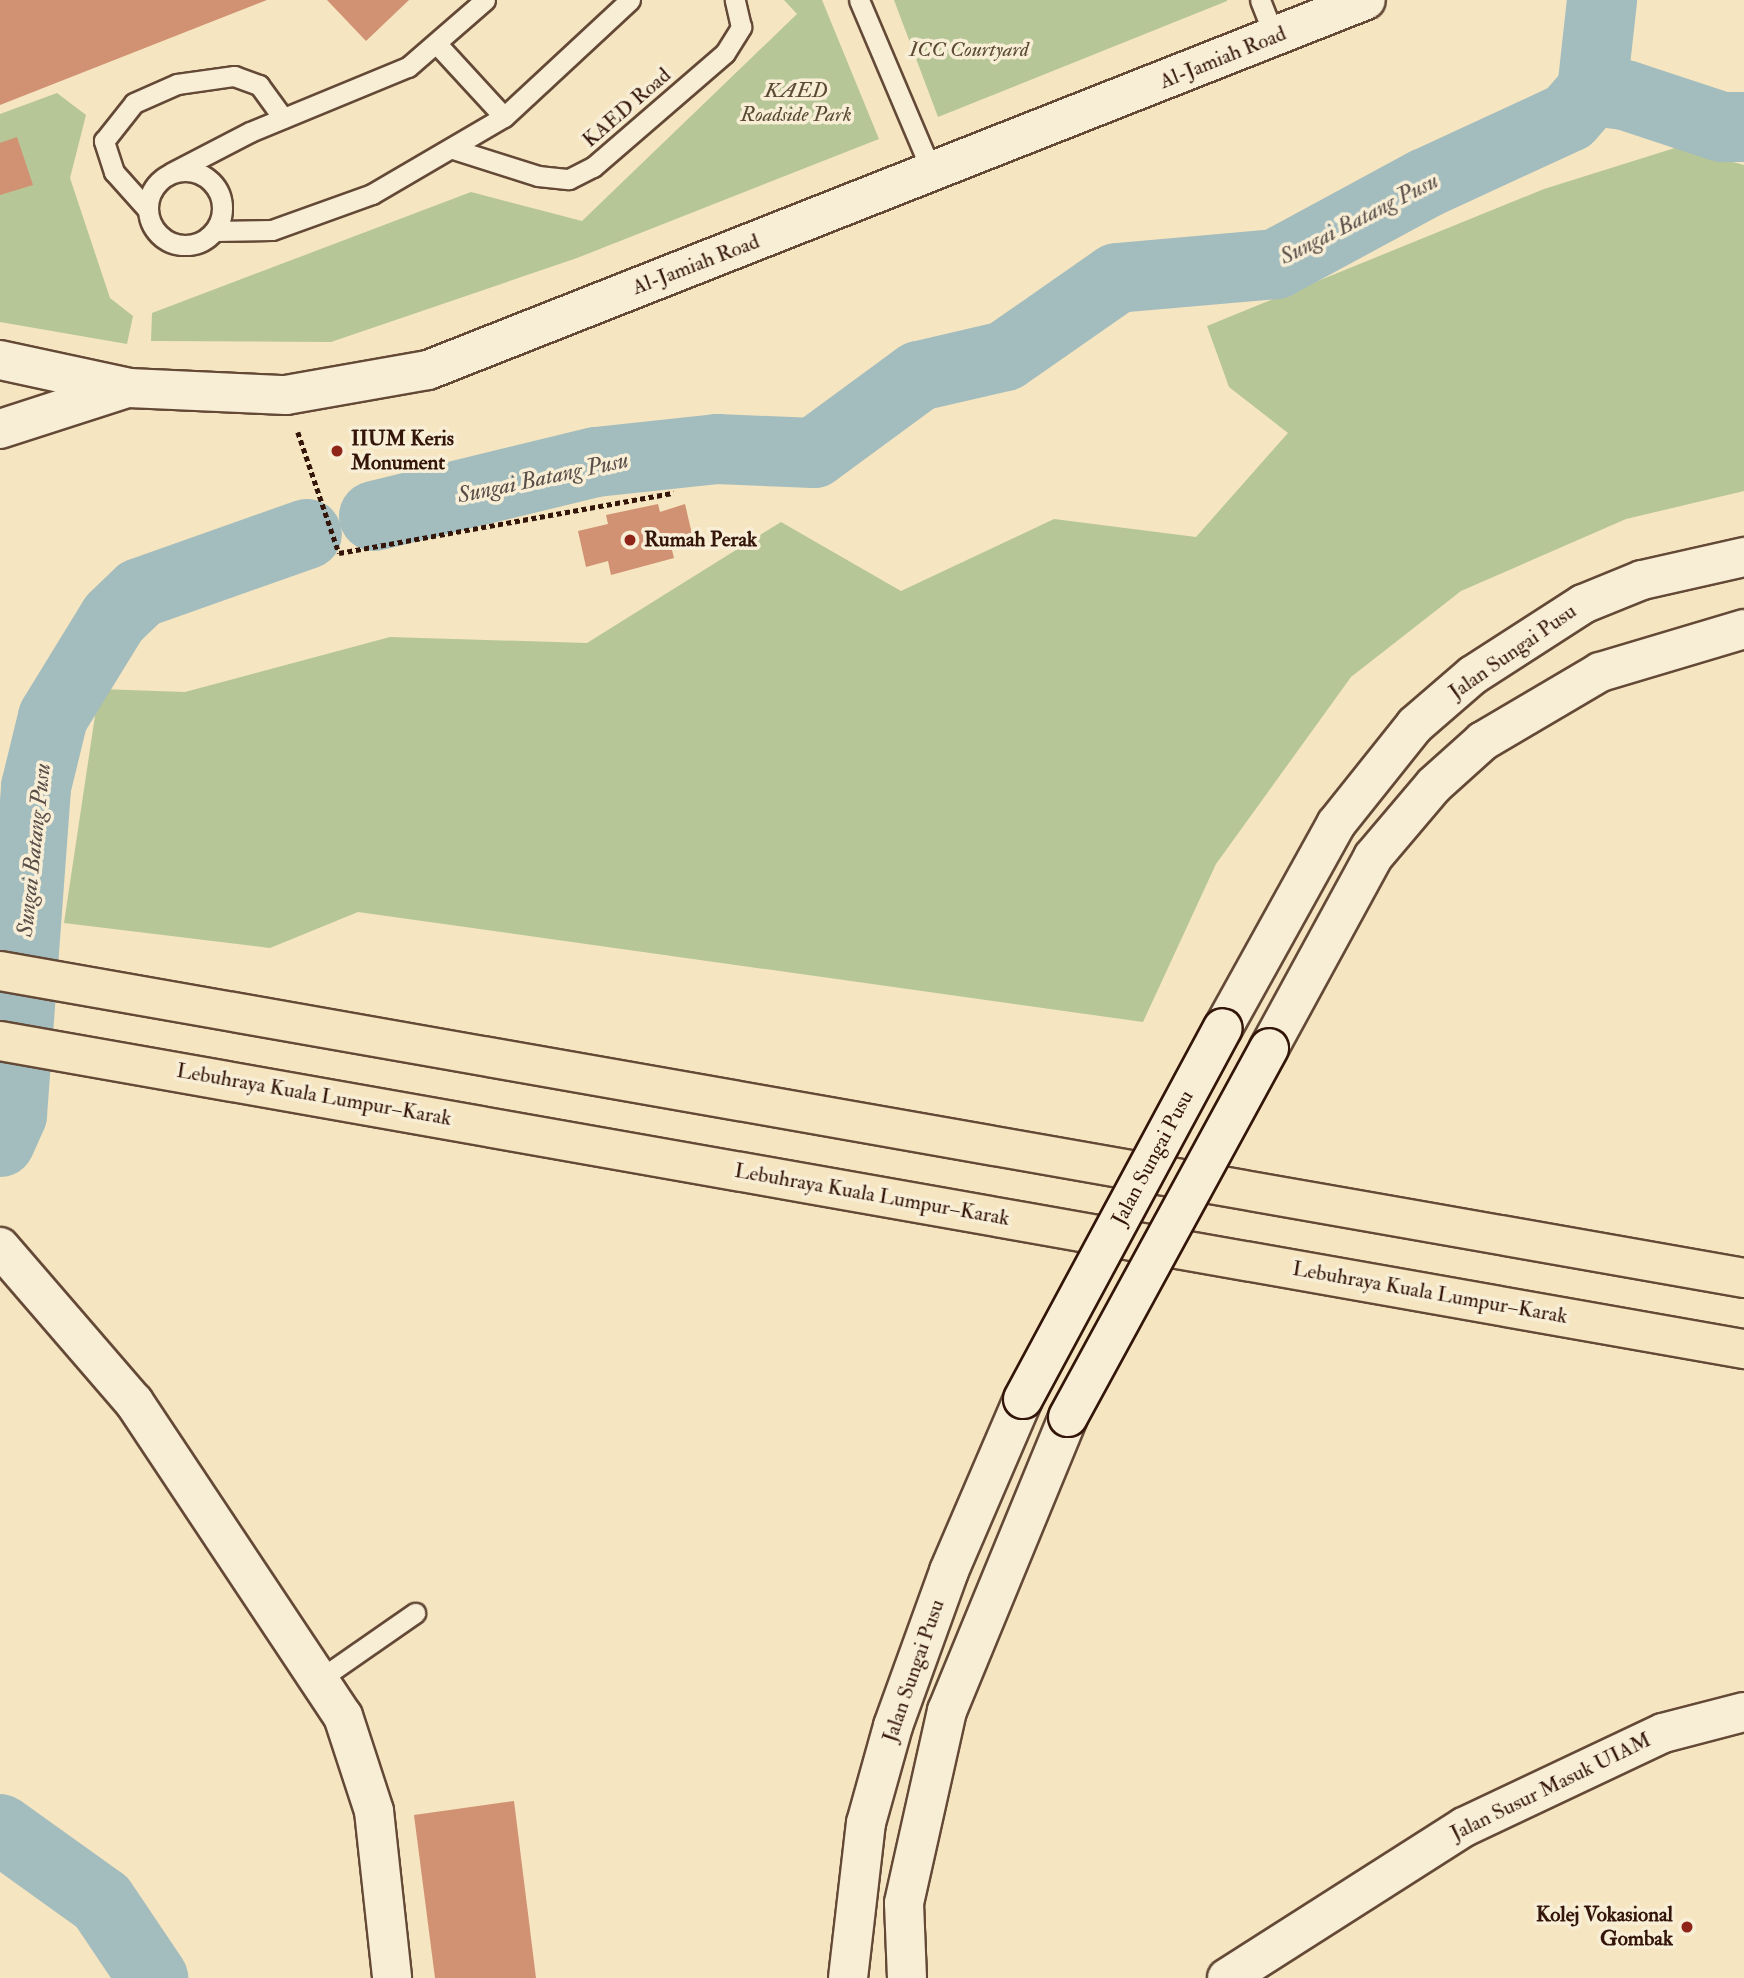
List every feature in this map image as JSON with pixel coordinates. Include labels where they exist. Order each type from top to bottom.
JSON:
[{"type":"highway","points":[[0,971],[1744,1278]]},
{"type":"highway","name":"Lebuhraya Kuala Lumpur–Karak","points":[[0,1041],[1744,1349]]},
{"type":"main road","name":"Al-Jamiah Road","points":[[0,360],[129,387],[286,395],[440,366],[1366,0]]},
{"type":"main road","points":[[0,429],[129,387]]},
{"type":"main road","name":"Jalan Sungai Pusu","points":[[848,1978],[866,1823],[893,1726],[948,1571],[1023,1399],[1336,824],[1415,725],[1473,675],[1583,604],[1642,580],[1744,557]]},
{"type":"main road","name":"Jalan Sungai Pusu","points":[[906,1978],[904,1903],[947,1711],[1068,1417],[1373,857],[1483,741],[1600,672],[1744,629]]},
{"type":"main road","points":[[0,1247],[134,1402],[343,1716],[374,1811],[392,1978]]},
{"type":"main road","name":"Jalan Susur Masuk UIAM","points":[[1229,1977],[1464,1827],[1663,1733],[1744,1712]]},
{"type":"lane","points":[[148,210],[153,188],[171,173],[283,118],[408,66],[485,0]]},
{"type":"lane","points":[[283,118],[259,85],[234,76],[177,84],[134,103],[104,141],[114,172],[148,210],[155,231],[174,244],[197,244],[215,231],[272,230],[372,194],[453,149],[503,117],[630,0]]},
{"type":"lane","name":"KAED Road","points":[[453,149],[538,176],[569,180],[593,167],[725,52],[741,27],[735,0]]},
{"type":"lane","points":[[859,0],[932,173]]},
{"type":"lane","points":[[1259,0],[1275,38]]},
{"type":"lane","points":[[436,43],[503,117]]},
{"type":"lane","points":[[171,173],[195,172],[215,185],[223,208],[215,231]]},
{"type":"lane","points":[[320,1679],[415,1613]]},
{"type":"path","points":[[286,395],[339,553],[674,493]]},
{"type":"green space","name":"KAED Roadside Park","points":[[784,0],[822,0],[879,139],[577,258],[331,342],[151,341],[152,313],[471,192],[582,221],[797,14]]},
{"type":"green space","name":"ICC Courtyard","points":[[894,0],[1227,0],[1227,1],[938,117]]},
{"type":"green space","points":[[57,93],[86,115],[70,178],[110,298],[133,316],[127,344],[0,322],[0,114]]},
{"type":"green space","points":[[1678,147],[1744,165],[1744,491],[1626,519],[1461,591],[1351,677],[1216,864],[1143,1022],[358,912],[270,948],[64,923],[99,689],[185,692],[390,637],[587,643],[781,522],[901,591],[1054,519],[1196,537],[1288,433],[1229,387],[1207,326],[1544,189]]},
{"type":"building","points":[[0,0],[267,0],[0,105]]},
{"type":"building","points":[[327,0],[409,0],[366,41]]},
{"type":"building","points":[[17,137],[33,185],[0,195],[0,143]]},
{"type":"building","name":"Rumah Perak","points":[[658,504],[660,512],[685,504],[692,534],[671,546],[674,558],[611,575],[608,561],[586,567],[578,531],[608,524],[606,515]]},
{"type":"building","points":[[514,1801],[536,1978],[435,1978],[414,1815]]},
{"type":"waterway","points":[[1592,91],[1602,0]]},
{"type":"waterway","name":"Sungai Batang Pusu","points":[[374,516],[596,462],[717,449],[814,453],[919,376],[1005,356],[1117,278],[1276,264],[1426,183],[1569,117],[1592,91],[1625,95],[1722,127],[1744,127]]},
{"type":"waterway","name":"Sungai Batang Pusu","points":[[0,1142],[12,1115],[36,787],[53,717],[114,618],[140,593],[307,534]]},
{"type":"waterway","name":"Sungai Batang Pusu","points":[[0,1829],[102,1902],[153,1978]]},
{"type":"place","name":"IIUM Keris Monument","points":[[337,451]]},
{"type":"place","name":"Rumah Perak","points":[[630,540]]},
{"type":"place","name":"Kolej Vokasional Gombak","points":[[1687,1927]]}]
